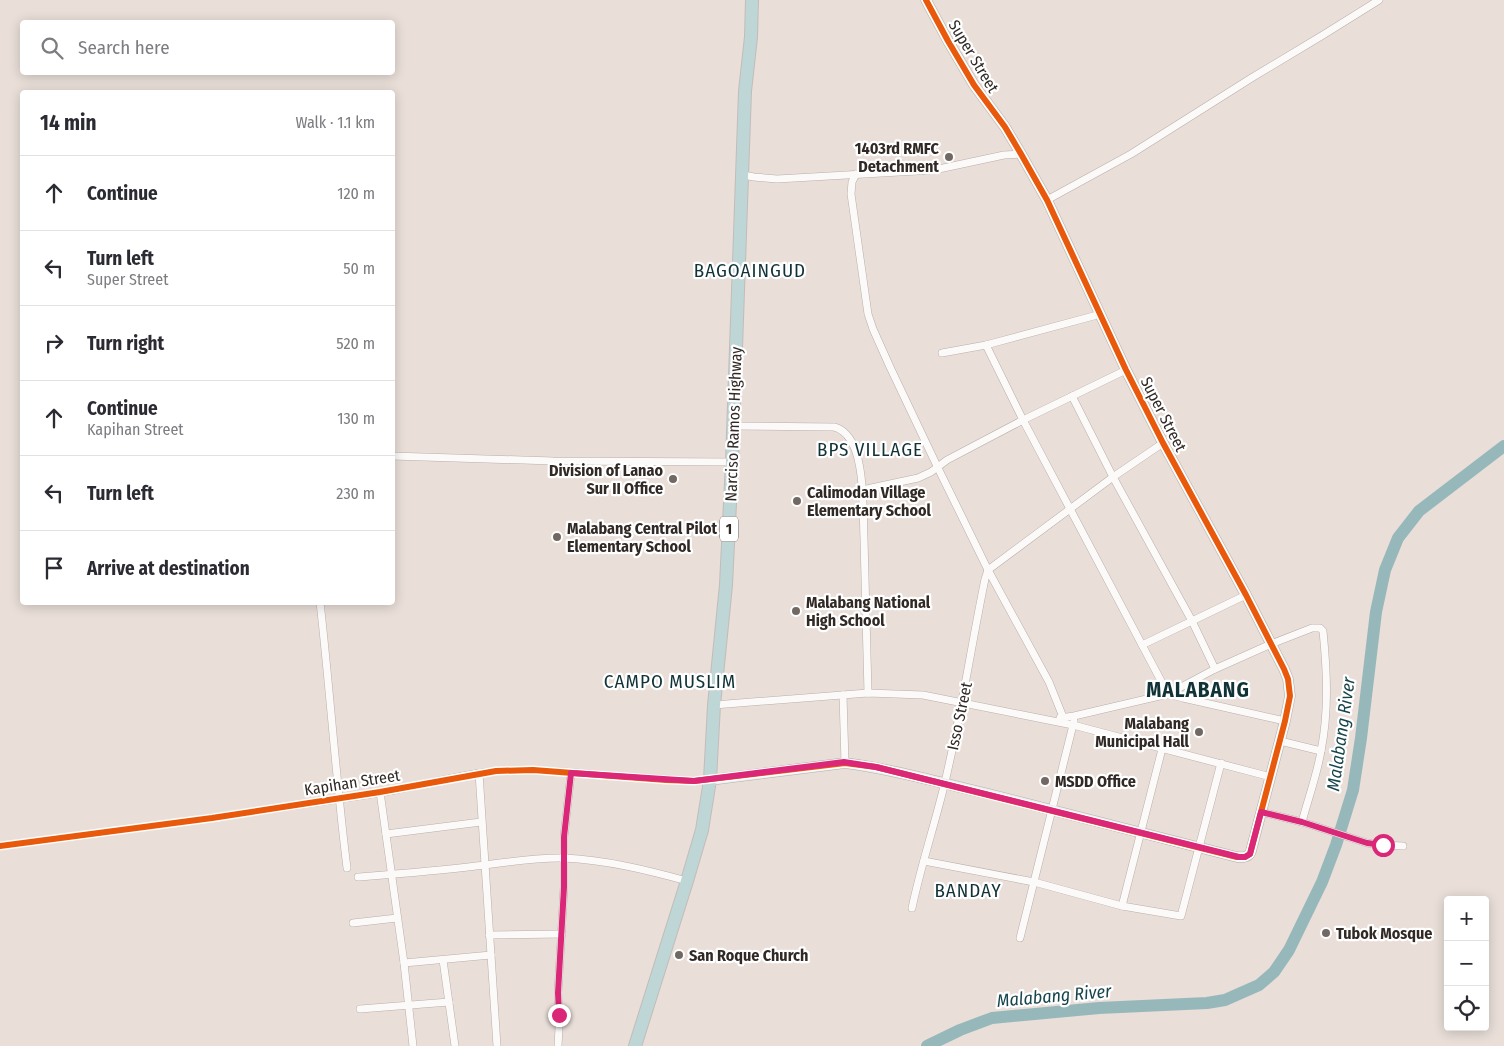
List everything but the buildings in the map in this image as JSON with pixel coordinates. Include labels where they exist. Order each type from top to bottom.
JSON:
[{"type":"highway","name":"Narciso Ramos Highway","points":[[635,1046],[688,881],[705,816],[710,780],[714,705],[726,585],[745,91],[751,36],[752,0]]},
{"type":"street","name":"Super Street","points":[[926,0],[974,85],[1022,154],[1047,200],[1126,370],[1163,443],[1246,595],[1288,679],[1290,696],[1285,721],[1250,854],[1245,857],[1237,857],[1198,847]]},
{"type":"street","points":[[1047,200],[1131,154],[1379,0]]},
{"type":"street","points":[[742,175],[777,179],[934,170],[1004,155],[1022,154]]},
{"type":"street","points":[[856,174],[852,182],[851,194],[868,314],[873,329],[988,570],[1049,682],[1063,717]]},
{"type":"street","points":[[942,353],[986,345],[1101,314]]},
{"type":"street","points":[[986,345],[1023,420],[1168,694],[1285,721]]},
{"type":"street","points":[[862,490],[918,478],[1023,420],[1126,370]]},
{"type":"street","points":[[1072,396],[1113,478],[1192,621],[1216,669]]},
{"type":"street","points":[[733,426],[834,427],[841,429],[847,435],[857,454],[862,490],[868,693]]},
{"type":"street","points":[[988,570],[1163,443]]},
{"type":"street","points":[[395,456],[552,461],[732,462]]},
{"type":"street","name":"Isso Street","points":[[912,908],[945,783],[988,570]]},
{"type":"street","points":[[1142,645],[1246,595]]},
{"type":"street","points":[[320,605],[347,868]]},
{"type":"street","points":[[1050,720],[1168,694],[1216,669],[1271,644],[1312,628],[1320,628],[1323,631],[1326,662],[1326,716],[1321,751],[1302,822]]},
{"type":"street","points":[[714,705],[868,693],[923,695],[1073,725],[1271,777]]},
{"type":"street","points":[[843,695],[844,762]]},
{"type":"street","points":[[1020,938],[1074,716]]},
{"type":"street","points":[[1280,741],[1321,751]]},
{"type":"street","points":[[1122,906],[1162,749]]},
{"type":"street","points":[[710,780],[844,762],[876,767],[945,783],[1198,847]]},
{"type":"street","points":[[924,862],[1034,882],[1122,906],[1181,916],[1221,763]]},
{"type":"street","name":"Kapihan Street","points":[[0,846],[170,824],[380,792],[479,773],[513,770],[681,781],[710,780]]},
{"type":"street","points":[[479,773],[497,1046]]},
{"type":"street","points":[[558,1046],[558,993],[565,829],[571,773]]},
{"type":"street","points":[[380,792],[404,963],[413,1046]]},
{"type":"street","points":[[1261,812],[1302,822],[1358,840],[1380,845],[1403,846]]},
{"type":"street","points":[[386,834],[481,822]]},
{"type":"street","points":[[358,878],[515,861],[564,858],[630,866],[688,881]]},
{"type":"street","points":[[353,922],[397,918]]},
{"type":"street","points":[[489,935],[562,934]]},
{"type":"street","points":[[404,963],[491,955]]},
{"type":"street","points":[[443,960],[454,1046]]},
{"type":"street","points":[[360,1009],[449,1002]]},
{"type":"waterway","name":"Malabang River","points":[[927,1046],[960,1030],[992,1018],[1099,1008],[1207,1003],[1225,1000],[1259,985],[1274,972],[1289,950],[1322,882],[1353,790],[1376,612],[1385,570],[1398,538],[1419,511],[1504,446]]},
{"type":"cycle path","points":[[0,846],[212,818],[380,792],[496,771],[533,770],[694,781],[845,763],[876,767],[1237,857],[1245,857],[1250,854],[1285,721],[1290,696],[1288,679],[1246,595],[1163,443],[1126,370],[1047,200],[1005,127],[974,85],[926,0]]},
{"type":"place","name":"1403rd RMFC Detachment","points":[[949,157]]},
{"type":"place","name":"Division of Lanao Sur II Office","points":[[673,479]]},
{"type":"place","name":"Calimodan Village Elementary School","points":[[797,501]]},
{"type":"place","name":"Malabang Central Pilot Elementary School","points":[[557,537]]},
{"type":"place","name":"Malabang National High School","points":[[796,611]]},
{"type":"place","name":"Malabang Municipal Hall","points":[[1199,732]]},
{"type":"place","name":"MSDD Office","points":[[1045,781]]},
{"type":"place","name":"Tubok Mosque","points":[[1326,933]]},
{"type":"place","name":"San Roque Church","points":[[679,955]]},
{"type":"district","name":"BAGOAINGUD","points":[[750,270]]},
{"type":"district","name":"BPS VILLAGE","points":[[870,449]]},
{"type":"district","name":"CAMPO MUSLIM","points":[[670,681]]},
{"type":"district","name":"MALABANG","points":[[1198,690]]},
{"type":"district","name":"BANDAY","points":[[968,890]]},
{"type":"route","points":[[559,1015],[558,993],[564,887],[564,837],[571,773],[694,781],[844,762],[876,767],[1242,858],[1250,854],[1261,812],[1302,822],[1367,843],[1383,845]]}]
